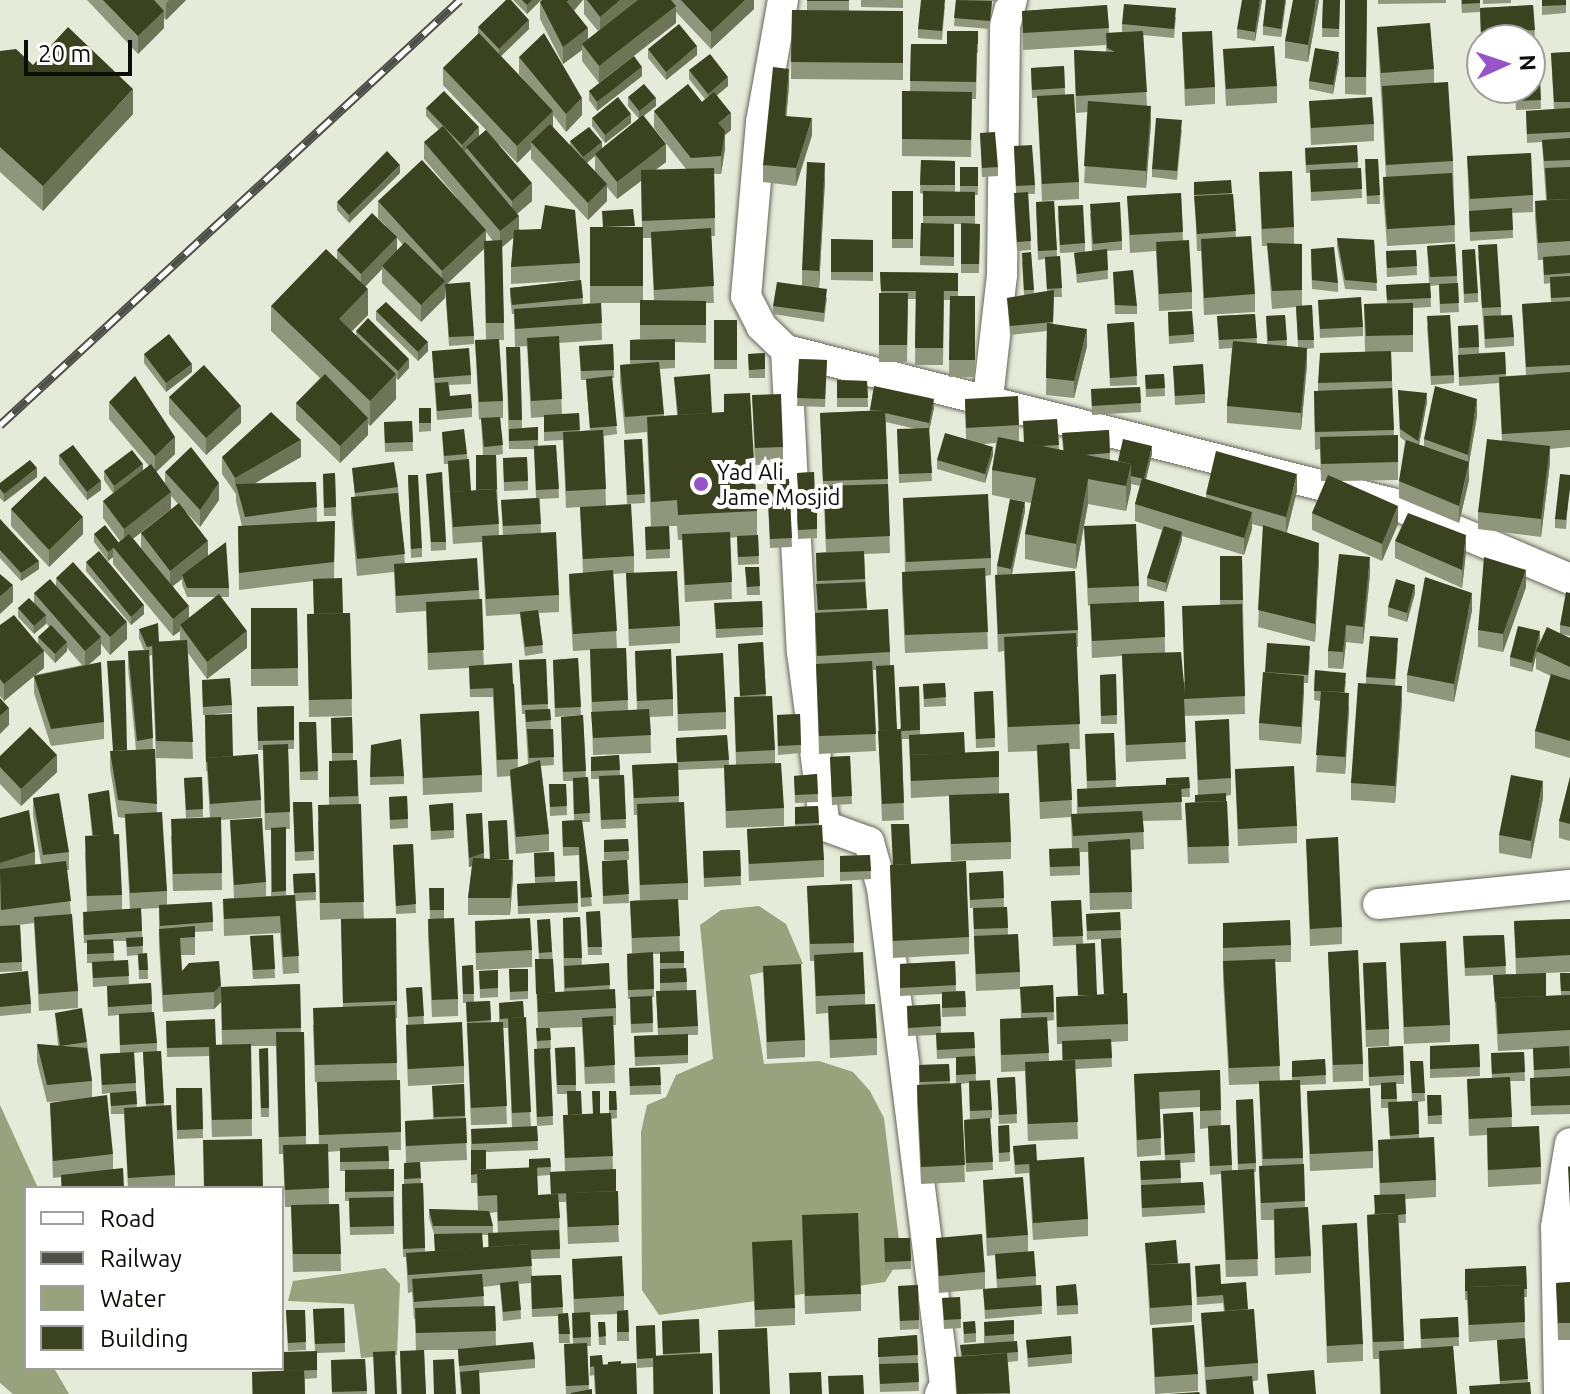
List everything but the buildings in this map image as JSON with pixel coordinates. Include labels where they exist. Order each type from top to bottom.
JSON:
[{"type":"street","points":[[783,0],[761,122],[746,296],[761,326],[786,350],[988,398],[1391,503],[1570,579]]},
{"type":"street","points":[[988,398],[1002,275],[1005,26],[1012,0]]},
{"type":"street","points":[[786,350],[802,652],[825,826],[869,842],[882,888],[945,1385],[940,1394]]},
{"type":"street","points":[[1378,904],[1570,885]]},
{"type":"street","points":[[1559,1394],[1556,1227],[1570,1143]]},
{"type":"water","points":[[759,906],[786,924],[803,964],[750,975],[764,1064],[819,1061],[853,1072],[870,1091],[884,1118],[901,1257],[885,1282],[659,1315],[642,1290],[641,1132],[647,1105],[666,1097],[676,1075],[713,1059],[700,925],[721,910]]},
{"type":"water","points":[[0,1105],[37,1186],[24,1186],[24,1370],[55,1370],[69,1394],[13,1394],[0,1383]]},
{"type":"water","points":[[385,1268],[400,1284],[397,1355],[361,1358],[354,1304],[288,1301],[293,1281]]},
{"type":"railway","points":[[0,425],[460,0]]},
{"type":"place","name":"Yad Ali Jame Mosjid","points":[[701,484]]}]
